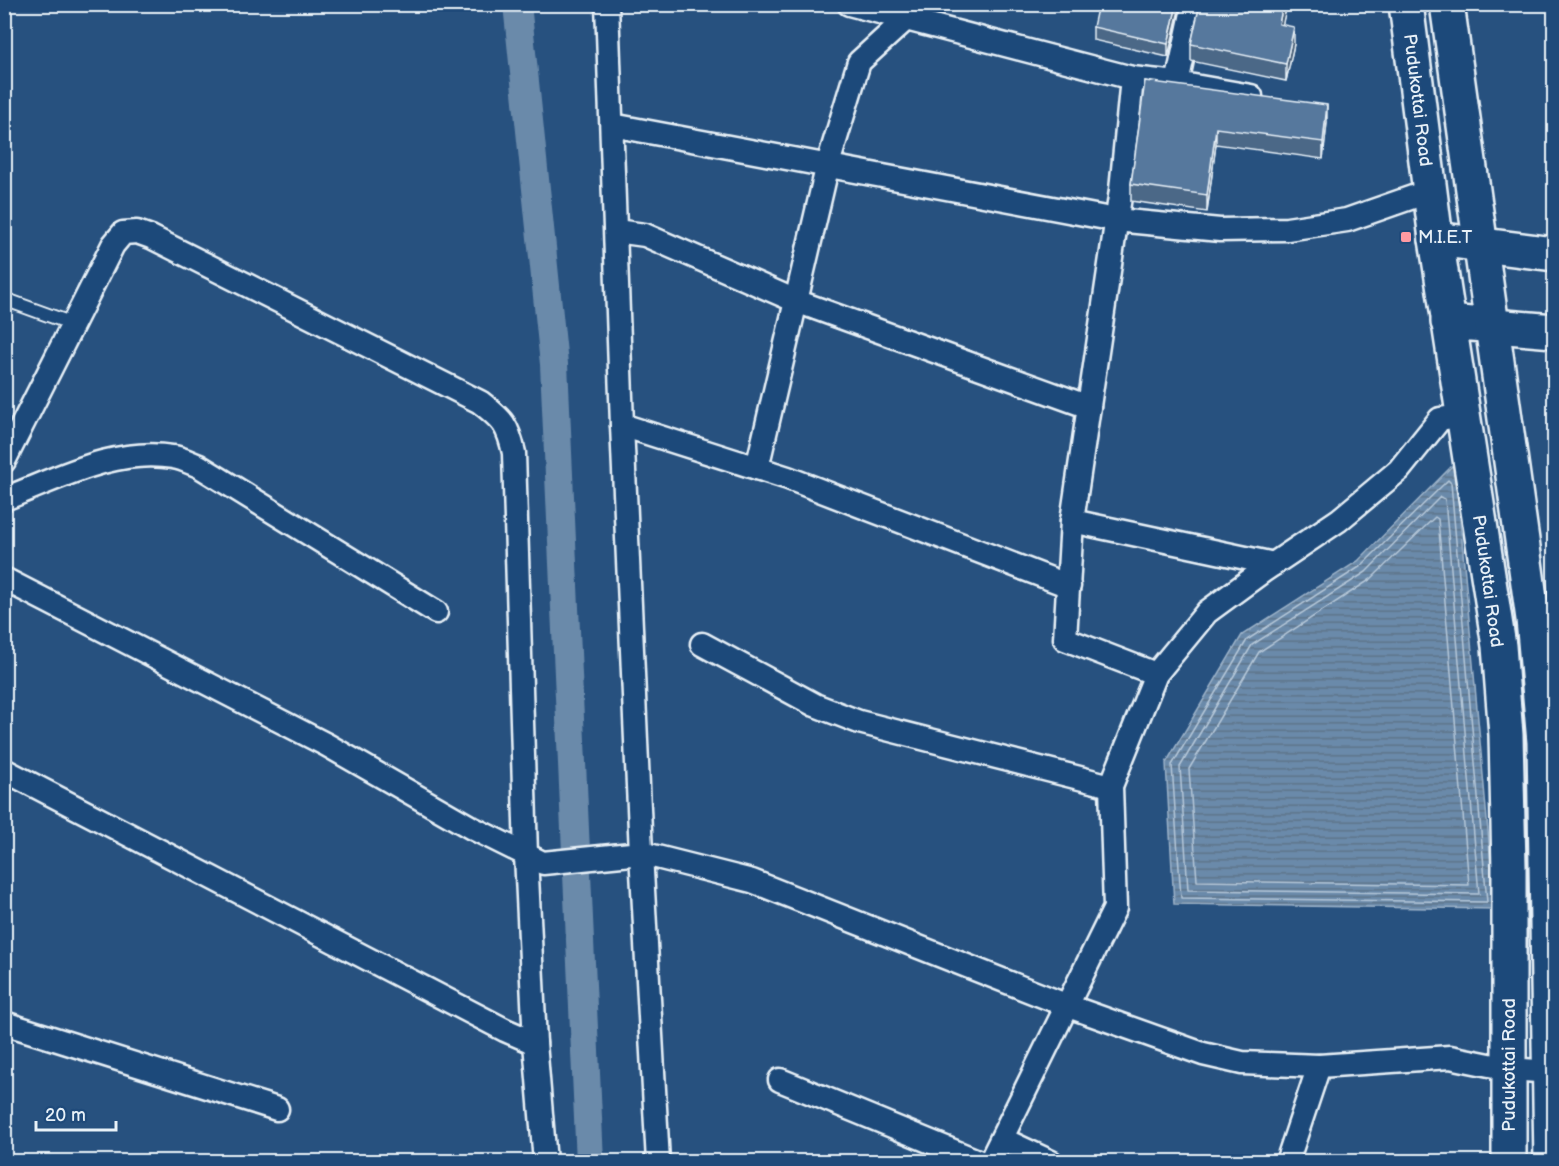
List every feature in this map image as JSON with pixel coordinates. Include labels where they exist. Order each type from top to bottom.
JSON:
[{"type":"main road","name":"Pudukottai Road","points":[[1407,4],[1436,239],[1499,646],[1506,735],[1509,1161]]},
{"type":"main road","points":[[1447,4],[1482,244],[1549,742],[1551,1161]]},
{"type":"main road","points":[[1436,239],[1554,254]]},
{"type":"main road","points":[[1448,322],[1554,331]]},
{"type":"street","points":[[607,4],[622,425],[630,854],[659,1161]]},
{"type":"street","points":[[849,4],[1132,78],[1177,83],[1276,101]]},
{"type":"street","points":[[1177,83],[1194,4]]},
{"type":"street","points":[[756,468],[828,164],[859,62],[905,20]]},
{"type":"street","points":[[1132,78],[1116,220],[1072,521],[1065,639],[1156,674]]},
{"type":"street","points":[[612,125],[1116,220],[1220,230],[1287,229],[1347,219],[1430,191]]},
{"type":"street","points":[[616,231],[645,236],[795,301],[1089,407]]},
{"type":"street","points":[[4,461],[113,245],[123,233],[137,232],[151,237],[480,402],[500,418],[510,433],[514,453],[534,859],[535,1043],[545,1161]]},
{"type":"street","points":[[990,1161],[1116,908],[1111,786],[1156,674],[1207,612],[1339,520],[1399,470],[1440,419],[1464,415]]},
{"type":"street","points":[[622,425],[788,478],[1069,586]]},
{"type":"street","points":[[4,499],[120,457],[149,454],[175,457],[200,466],[436,612]]},
{"type":"street","points":[[1072,521],[1274,564]]},
{"type":"street","points":[[4,579],[327,745],[472,828],[534,859],[630,854],[752,881],[1068,1006],[1203,1054],[1242,1063],[1319,1066],[1450,1057],[1509,1069],[1550,1072]]},
{"type":"street","points":[[702,644],[815,705],[859,722],[1111,786]]},
{"type":"street","points":[[1506,735],[1549,742]]},
{"type":"street","points":[[4,770],[505,1030],[535,1043]]},
{"type":"street","points":[[4,1023],[277,1109]]},
{"type":"street","points":[[1287,1161],[1319,1066]]},
{"type":"street","points":[[780,1080],[980,1161]]},
{"type":"street","points":[[1002,1138],[1051,1161]]},
{"type":"lane","points":[[4,299],[73,324]]},
{"type":"water","points":[[1455,463],[1495,909],[1174,904],[1166,763],[1242,635],[1358,561]]},
{"type":"building","points":[[1098,4],[1177,4],[1168,44],[1093,27]]},
{"type":"building","points":[[1200,4],[1283,4],[1279,24],[1294,27],[1286,64],[1191,44]]},
{"type":"building","points":[[1145,81],[1327,105],[1323,142],[1216,128],[1207,195],[1131,184]]},
{"type":"waterway","points":[[517,4],[554,364],[590,1162]]},
{"type":"place","name":"M.I.E.T","points":[[1406,237]]}]
